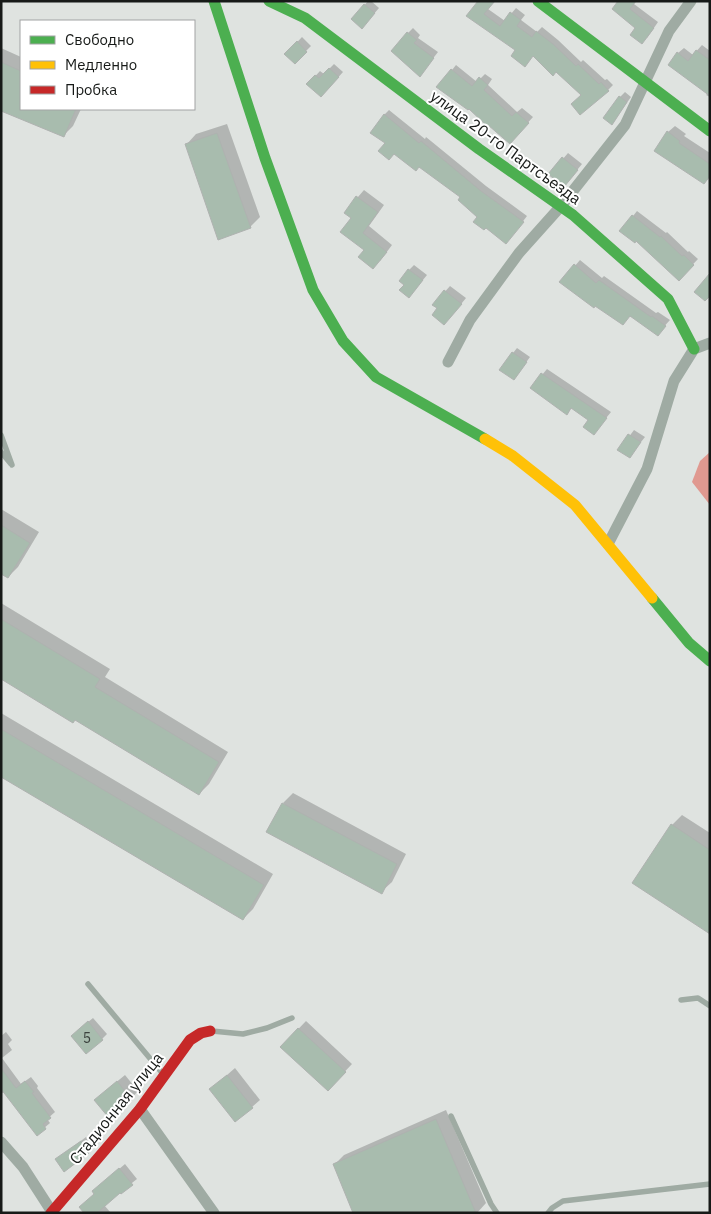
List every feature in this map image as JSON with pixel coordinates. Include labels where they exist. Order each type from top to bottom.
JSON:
[{"type":"street","points":[[214,1],[265,158],[313,290],[343,341],[376,376],[512,456],[575,505],[689,643],[710,661]]},
{"type":"street","name":"улица 20-го Партсъезда","points":[[269,1],[305,18],[479,149],[573,215],[668,299],[694,349]]},
{"type":"street","points":[[538,1],[710,131]]},
{"type":"street","points":[[448,362],[470,320],[519,253],[560,206],[625,125],[670,31],[691,1]]},
{"type":"street","points":[[608,544],[647,469],[674,381],[694,349],[710,343]]},
{"type":"street","name":"Стадионная улица","points":[[52,1212],[140,1109],[190,1040],[201,1033],[210,1031]]},
{"type":"street","points":[[140,1109],[214,1213]]},
{"type":"street","points":[[1,1142],[23,1167],[52,1212]]},
{"type":"lane","points":[[1,435],[12,465],[1,452]]},
{"type":"lane","points":[[88,984],[164,1076]]},
{"type":"lane","points":[[681,1000],[698,998],[710,1006]]},
{"type":"lane","points":[[210,1031],[243,1034],[267,1028],[292,1018]]},
{"type":"lane","points":[[451,1116],[490,1204],[497,1213]]},
{"type":"lane","points":[[548,1213],[563,1201],[710,1184]]},
{"type":"shaded area","points":[[710,452],[710,505],[692,482],[700,461]]},
{"type":"building","points":[[478,1],[495,1],[484,14],[500,26],[510,12],[521,20],[517,26],[532,37],[536,31],[576,66],[578,64],[599,84],[601,82],[609,91],[580,115],[571,104],[581,95],[556,72],[553,76],[533,56],[525,67],[511,56],[515,50],[466,16]]},
{"type":"building","points":[[618,1],[636,1],[630,9],[654,28],[642,44],[630,35],[635,28],[612,9]]},
{"type":"building","points":[[364,4],[375,13],[362,29],[351,19]]},
{"type":"building","points":[[407,32],[417,40],[414,43],[434,58],[420,77],[391,51]]},
{"type":"building","points":[[297,41],[307,52],[295,64],[284,54]]},
{"type":"building","points":[[696,50],[710,60],[710,96],[668,65],[677,52],[688,61]]},
{"type":"building","points":[[1,62],[20,71],[20,110],[76,110],[64,137],[1,111]]},
{"type":"building","points":[[329,68],[339,77],[321,97],[306,84],[315,75],[319,78]]},
{"type":"building","points":[[451,69],[472,86],[479,77],[488,85],[484,90],[512,116],[516,112],[529,123],[510,144],[469,109],[436,87]]},
{"type":"building","points":[[619,96],[627,102],[612,125],[603,118]]},
{"type":"building","points":[[384,114],[419,143],[421,141],[481,191],[524,222],[506,244],[486,228],[484,230],[473,222],[477,217],[458,200],[460,197],[419,167],[416,171],[394,154],[389,160],[378,151],[385,143],[370,133]]},
{"type":"building","points":[[667,131],[680,141],[679,143],[710,164],[710,176],[704,184],[654,151]]},
{"type":"building","points":[[217,133],[251,228],[218,240],[185,144]]},
{"type":"building","points":[[562,157],[578,170],[564,187],[548,174]]},
{"type":"building","points":[[356,196],[378,212],[363,233],[387,252],[373,269],[358,257],[364,250],[340,232],[351,218],[344,213]]},
{"type":"building","points":[[632,215],[661,236],[694,265],[679,281],[636,241],[635,243],[619,231]]},
{"type":"building","points":[[574,264],[596,283],[599,280],[666,326],[658,336],[630,316],[623,325],[595,306],[594,308],[559,282]]},
{"type":"building","points":[[408,269],[423,280],[409,298],[399,290],[404,285],[399,281]]},
{"type":"building","points":[[710,273],[710,296],[705,301],[694,292]]},
{"type":"building","points":[[444,290],[462,304],[444,325],[432,315],[437,308],[432,305]]},
{"type":"building","points":[[512,352],[527,362],[514,380],[499,370]]},
{"type":"building","points":[[541,373],[607,418],[594,435],[583,427],[588,420],[571,408],[567,415],[530,388]]},
{"type":"building","points":[[628,434],[641,442],[630,458],[617,450]]},
{"type":"building","points":[[1,525],[30,543],[8,578],[1,574]]},
{"type":"building","points":[[1,619],[100,679],[95,687],[219,762],[199,795],[75,720],[73,723],[1,679]]},
{"type":"building","points":[[1,729],[264,885],[243,920],[1,777]]},
{"type":"building","points":[[282,803],[397,864],[382,894],[266,832]]},
{"type":"building","points":[[671,824],[710,850],[710,934],[632,883]]},
{"type":"building","points":[[88,1021],[103,1040],[86,1054],[71,1036]]},
{"type":"building","points":[[298,1028],[346,1072],[328,1091],[280,1047]]},
{"type":"building","points":[[1,1068],[16,1088],[25,1081],[51,1118],[43,1124],[46,1129],[37,1136],[1,1089]]},
{"type":"building","points":[[227,1075],[253,1108],[235,1122],[209,1089]]},
{"type":"building","points":[[117,1081],[132,1100],[109,1118],[94,1100]]},
{"type":"building","points":[[436,1119],[476,1213],[353,1213],[333,1164]]},
{"type":"building","points":[[81,1141],[89,1153],[64,1172],[55,1159]]},
{"type":"building","points":[[119,1168],[133,1185],[120,1193],[97,1213],[84,1213],[79,1207],[94,1194],[92,1191]]},
{"type":"traffic: fast","points":[[214,1],[265,158],[313,290],[343,341],[376,377],[485,439]]},
{"type":"traffic: fast","points":[[269,1],[305,18],[479,149],[573,215],[668,299],[694,349]]},
{"type":"traffic: fast","points":[[538,1],[710,131]]},
{"type":"traffic: fast","points":[[652,598],[689,643],[710,661]]},
{"type":"traffic: slow","points":[[485,439],[513,456],[575,505],[652,598]]},
{"type":"traffic: jam","points":[[51,1213],[140,1109],[190,1040],[201,1033],[210,1031]]}]
